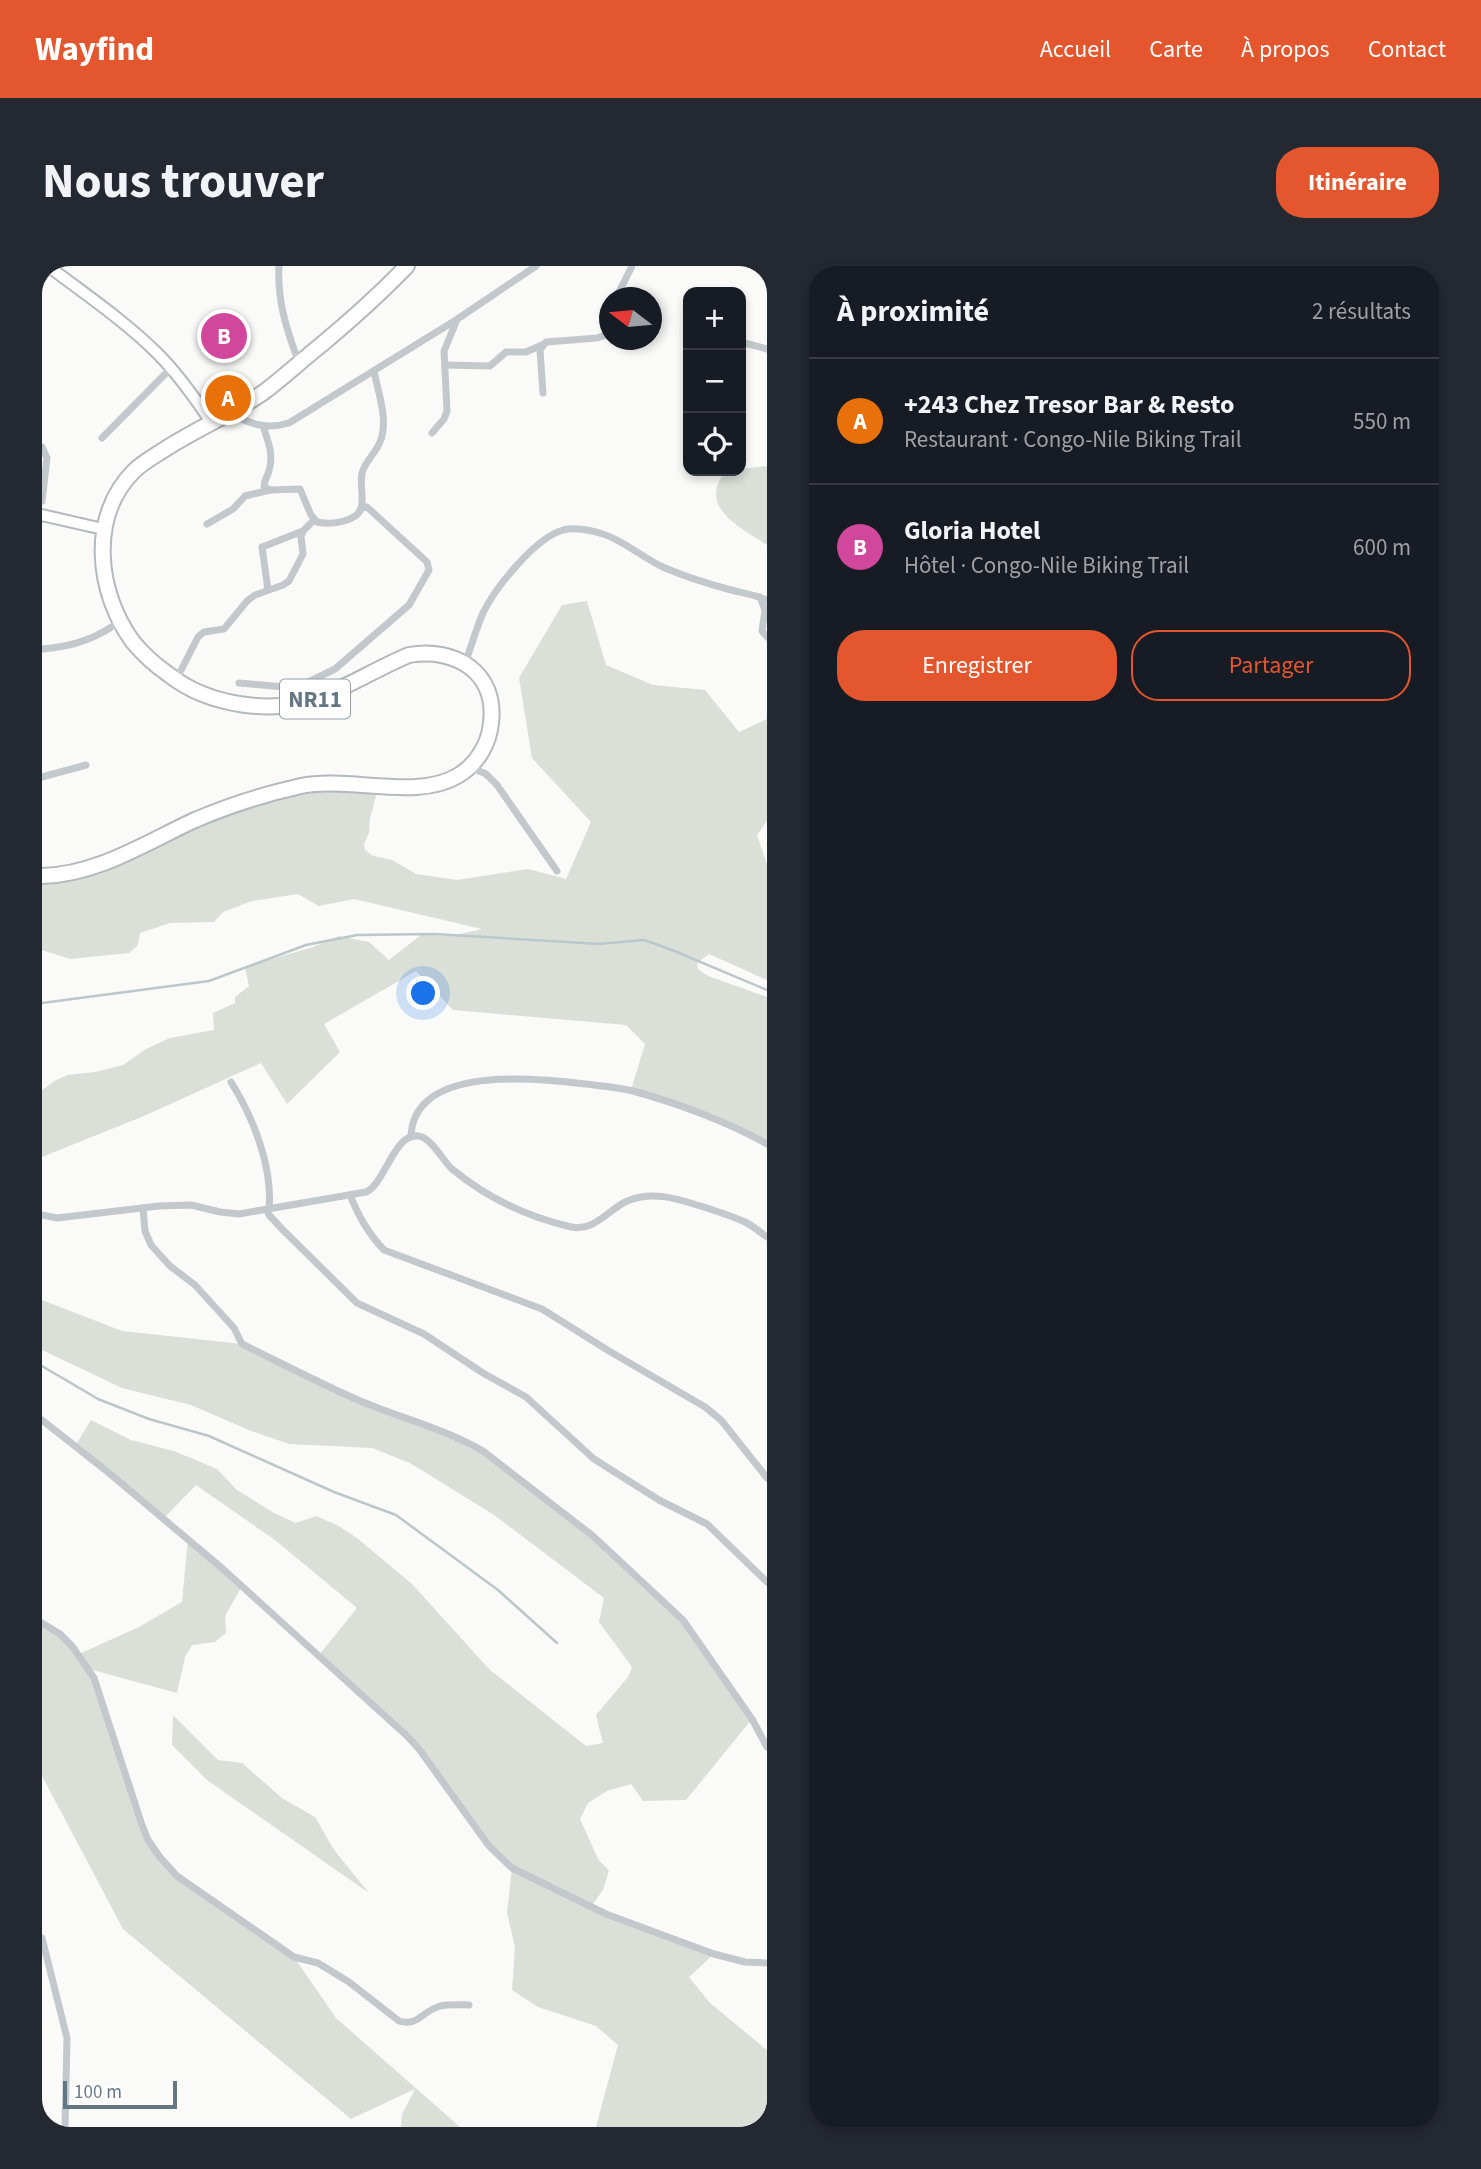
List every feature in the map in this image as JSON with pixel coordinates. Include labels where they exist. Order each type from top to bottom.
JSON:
[{"type":"highway","name":"NR11","points":[[401,269],[348,322],[262,393],[182,438],[134,471],[114,500],[103,529],[103,560],[107,586],[132,640],[145,655],[191,690],[228,702],[259,706],[299,703],[321,697],[409,655],[423,652],[453,656],[465,664]]},
{"type":"highway","points":[[42,876],[59,876],[88,868],[253,797],[325,783],[423,786],[459,775],[484,747],[490,732],[492,703],[484,681],[465,664]]},
{"type":"main road","points":[[48,266],[156,352],[211,422]]},
{"type":"main road","points":[[42,515],[103,529]]},
{"type":"street","points":[[279,266],[277,288],[284,323],[299,364]]},
{"type":"street","points":[[229,413],[244,421],[263,426],[276,427],[289,423],[456,320],[536,266]]},
{"type":"street","points":[[622,287],[632,266]]},
{"type":"street","points":[[432,433],[447,411],[444,351],[456,320]]},
{"type":"street","points":[[445,365],[490,366],[506,352],[526,352],[546,342],[599,337]]},
{"type":"street","points":[[746,343],[767,349]]},
{"type":"street","points":[[542,345],[540,350],[543,393]]},
{"type":"street","points":[[102,438],[171,368]]},
{"type":"street","points":[[207,524],[233,509],[245,496],[270,490],[300,489],[314,520],[321,523],[335,523],[360,512],[363,502],[360,492],[363,468],[382,435],[383,424],[374,371]]},
{"type":"street","points":[[263,426],[271,453],[269,472],[263,484],[270,490]]},
{"type":"street","points":[[42,447],[47,458],[42,501]]},
{"type":"street","points":[[239,683],[284,687],[302,685],[335,669],[409,605],[429,570],[427,562],[367,507],[361,508]]},
{"type":"street","points":[[268,590],[262,547],[303,531],[314,520]]},
{"type":"street","points":[[465,664],[478,625],[496,592],[541,543],[556,533],[573,528],[601,533],[634,548],[664,567],[763,598],[765,610],[762,631],[767,637]]},
{"type":"street","points":[[176,680],[198,637],[204,632],[225,629],[255,595],[289,581],[303,554],[303,531]]},
{"type":"street","points":[[42,649],[68,645],[106,632],[121,620]]},
{"type":"street","points":[[43,776],[86,765]]},
{"type":"street","points":[[469,766],[486,774],[497,785],[557,871]]},
{"type":"street","points":[[411,1137],[418,1110],[428,1099],[444,1090],[500,1078],[554,1080],[633,1091],[718,1120],[767,1144]]},
{"type":"street","points":[[232,1082],[247,1107],[268,1172],[271,1196],[268,1210],[277,1224],[358,1303],[424,1334],[483,1373],[526,1397],[594,1459],[659,1500],[706,1524],[767,1582]]},
{"type":"street","points":[[42,1215],[57,1218],[191,1205],[239,1214],[350,1195],[373,1189],[397,1149],[411,1137],[418,1136],[426,1139],[450,1167],[494,1199],[560,1224],[575,1228],[586,1227],[598,1222],[624,1202],[652,1195],[671,1197],[730,1216],[747,1223],[767,1237]]},
{"type":"street","points":[[350,1195],[360,1221],[384,1250],[542,1309],[705,1406],[721,1420],[767,1478]]},
{"type":"street","points":[[143,1208],[145,1231],[151,1245],[170,1266],[195,1286],[234,1328],[242,1344],[359,1401],[444,1431],[467,1442],[483,1451],[593,1536],[683,1620],[752,1718],[767,1747]]},
{"type":"street","points":[[42,1420],[110,1473],[223,1569],[407,1736],[489,1846],[512,1868],[606,1914],[714,1954],[745,1962],[767,1963]]},
{"type":"street","points":[[42,1623],[60,1634],[72,1646],[94,1678],[142,1825],[159,1856],[177,1876],[294,1957],[318,1963],[349,1982],[398,2021],[413,2023],[439,2007],[469,2005]]},
{"type":"street","points":[[42,1938],[67,2038],[65,2127]]},
{"type":"shaded area","points":[[767,466],[767,545],[726,516],[716,497],[717,486],[722,476],[746,476],[746,468]]},
{"type":"shaded area","points":[[587,601],[606,665],[653,685],[705,690],[739,732],[767,719],[767,821],[757,835],[767,864],[767,980],[709,954],[697,963],[698,969],[708,976],[767,997],[767,1144],[753,1136],[631,1090],[645,1044],[626,1025],[453,1010],[416,971],[324,1024],[340,1052],[287,1104],[261,1063],[144,1116],[42,1157],[42,1090],[68,1075],[123,1065],[146,1049],[170,1038],[214,1030],[213,1013],[235,1003],[235,997],[249,986],[245,967],[313,947],[339,936],[369,942],[389,960],[421,935],[451,936],[482,929],[354,899],[319,906],[298,894],[252,901],[223,912],[214,922],[170,923],[140,933],[138,945],[129,953],[70,959],[42,950],[42,876],[123,854],[304,785],[379,785],[369,833],[364,844],[365,850],[373,856],[392,860],[416,874],[457,880],[528,869],[566,879],[591,822],[532,758],[519,678],[562,605]]},
{"type":"shaded area","points":[[42,1300],[122,1331],[242,1344],[359,1401],[467,1442],[593,1536],[683,1620],[752,1719],[686,1800],[643,1801],[631,1784],[607,1791],[588,1803],[580,1819],[598,1859],[609,1871],[603,1890],[591,1907],[714,1954],[689,1977],[710,2003],[767,2050],[767,2127],[596,2127],[618,2045],[596,2026],[538,2007],[512,1990],[515,1947],[507,1913],[512,1868],[489,1846],[419,1749],[319,1655],[357,1608],[275,1540],[196,1485],[163,1519],[75,1446],[91,1420],[131,1440],[174,1451],[217,1469],[237,1490],[296,1523],[316,1516],[337,1525],[357,1538],[412,1584],[490,1670],[586,1746],[603,1743],[596,1715],[628,1677],[632,1667],[599,1622],[604,1598],[494,1515],[410,1463],[372,1448],[289,1444],[191,1405],[122,1388],[42,1350]]},
{"type":"shaded area","points":[[188,1539],[242,1586],[225,1616],[226,1633],[215,1642],[192,1645],[185,1657],[177,1693],[89,1669],[142,1825],[177,1876],[294,1957],[336,2018],[460,2127],[401,2127],[402,2114],[415,2089],[351,2119],[123,1929],[42,1776],[42,1623],[79,1654],[139,1627],[182,1602]]},
{"type":"shaded area","points":[[173,1715],[218,1760],[242,1763],[282,1798],[315,1817],[334,1850],[369,1893],[207,1780],[172,1745]]},
{"type":"waterway","points":[[42,1003],[209,981],[306,945],[357,935],[435,934],[599,944],[644,940],[767,990]]},
{"type":"waterway","points":[[42,1366],[98,1399],[149,1419],[209,1436],[334,1492],[396,1515],[498,1590],[557,1643]]},
{"type":"place","name":"Gloria Hotel","points":[[224,336]]},
{"type":"place","name":"+243 Chez Tresor Bar & Resto","points":[[228,398]]}]
